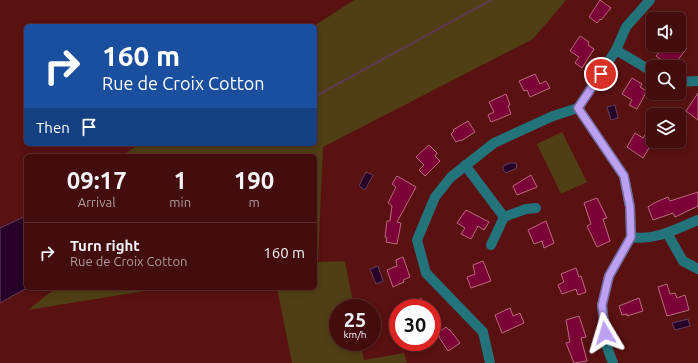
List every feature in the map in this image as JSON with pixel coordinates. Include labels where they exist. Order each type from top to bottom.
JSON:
[{"type":"street","points":[[490,363],[483,332],[426,273],[417,240],[435,197],[451,177],[494,143],[553,116],[578,108],[616,50],[626,27],[650,0]]},
{"type":"street","points":[[616,50],[646,68]]},
{"type":"street","points":[[686,82],[698,81]]},
{"type":"street","points":[[578,108],[624,176],[630,207],[631,237],[609,276],[602,305],[607,347],[613,363]]},
{"type":"street","points":[[465,165],[504,217]]},
{"type":"street","points":[[491,245],[504,217],[526,209],[536,208]]},
{"type":"street","points":[[631,237],[641,239],[656,237],[698,220]]},
{"type":"street","points":[[667,233],[683,261],[698,269]]},
{"type":"shaded area","points":[[354,0],[566,0],[533,39],[323,147],[318,262],[345,261],[352,299],[329,299],[329,351],[362,351],[364,360],[404,353],[407,363],[292,363],[277,290],[317,290],[317,154],[125,154],[136,146],[317,146],[317,24]]},
{"type":"shaded area","points":[[490,0],[492,0],[317,96]]},
{"type":"shaded area","points":[[615,105],[618,118],[611,120],[607,107]]},
{"type":"shaded area","points":[[562,132],[587,182],[561,194],[537,144]]},
{"type":"shaded area","points":[[510,163],[516,163],[517,168],[506,173],[503,170],[503,166]]},
{"type":"shaded area","points":[[366,172],[373,175],[365,190],[359,186]]},
{"type":"shaded area","points":[[24,217],[24,290],[0,303],[0,228]]},
{"type":"shaded area","points":[[378,266],[383,281],[376,284],[370,269]]},
{"type":"shaded area","points":[[53,290],[151,290],[28,310]]},
{"type":"shaded area","points":[[688,319],[690,326],[675,330],[672,323]]},
{"type":"building","points":[[600,0],[611,8],[597,23],[589,17]]},
{"type":"building","points":[[580,36],[589,42],[588,45],[594,49],[582,68],[575,63],[579,57],[570,51]]},
{"type":"building","points":[[659,52],[684,52],[678,60],[662,60],[656,56]]},
{"type":"building","points":[[535,74],[540,84],[546,81],[550,88],[530,97],[527,90],[524,91],[519,81]]},
{"type":"building","points":[[632,78],[642,84],[640,87],[646,90],[637,109],[629,105],[632,100],[622,94]]},
{"type":"building","points":[[698,93],[698,120],[686,111]]},
{"type":"building","points":[[506,94],[510,105],[508,106],[511,114],[491,122],[488,115],[494,112],[489,102]]},
{"type":"building","points":[[468,121],[475,132],[461,141],[456,142],[451,134],[454,131],[453,130]]},
{"type":"building","points":[[635,133],[643,138],[646,134],[646,148],[649,148],[643,158],[627,147]]},
{"type":"building","points":[[429,145],[437,153],[435,156],[440,161],[425,176],[419,170],[424,165],[416,157]]},
{"type":"building","points":[[531,175],[537,187],[517,195],[513,186]]},
{"type":"building","points":[[397,176],[416,187],[397,222],[401,223],[397,244],[386,242],[387,238],[385,237],[387,221],[390,221],[392,206],[388,203],[396,187],[392,184]]},
{"type":"building","points":[[698,192],[698,206],[675,217],[673,213],[653,220],[648,207],[654,203],[668,197],[670,201]]},
{"type":"building","points":[[597,198],[607,218],[603,219],[610,241],[597,247],[587,226],[591,224],[584,203]]},
{"type":"building","points":[[466,210],[489,222],[484,230],[478,226],[471,239],[461,234],[465,228],[457,223]]},
{"type":"building","points":[[546,221],[554,243],[544,248],[542,241],[534,244],[528,230]]},
{"type":"building","points":[[403,257],[410,277],[403,280],[404,282],[393,287],[387,270],[397,266],[396,260]]},
{"type":"building","points":[[483,261],[491,281],[471,288],[467,277],[475,274],[473,265]]},
{"type":"building","points":[[576,268],[579,277],[581,276],[586,292],[578,295],[576,289],[562,294],[558,285],[564,282],[561,274]]},
{"type":"building","points":[[667,284],[670,294],[675,293],[677,298],[685,295],[689,310],[667,316],[658,287]]},
{"type":"building","points":[[639,298],[643,311],[627,316],[627,314],[622,315],[619,306]]},
{"type":"building","points":[[510,308],[513,316],[520,313],[524,323],[502,333],[495,315]]},
{"type":"building","points":[[579,316],[586,337],[581,338],[587,361],[574,363],[566,343],[570,342],[566,320]]},
{"type":"building","points":[[446,327],[460,343],[448,351],[441,340],[441,331]]},
{"type":"route","points":[[601,74],[578,108],[624,176],[630,207],[631,237],[609,276],[602,305],[605,333]]}]
